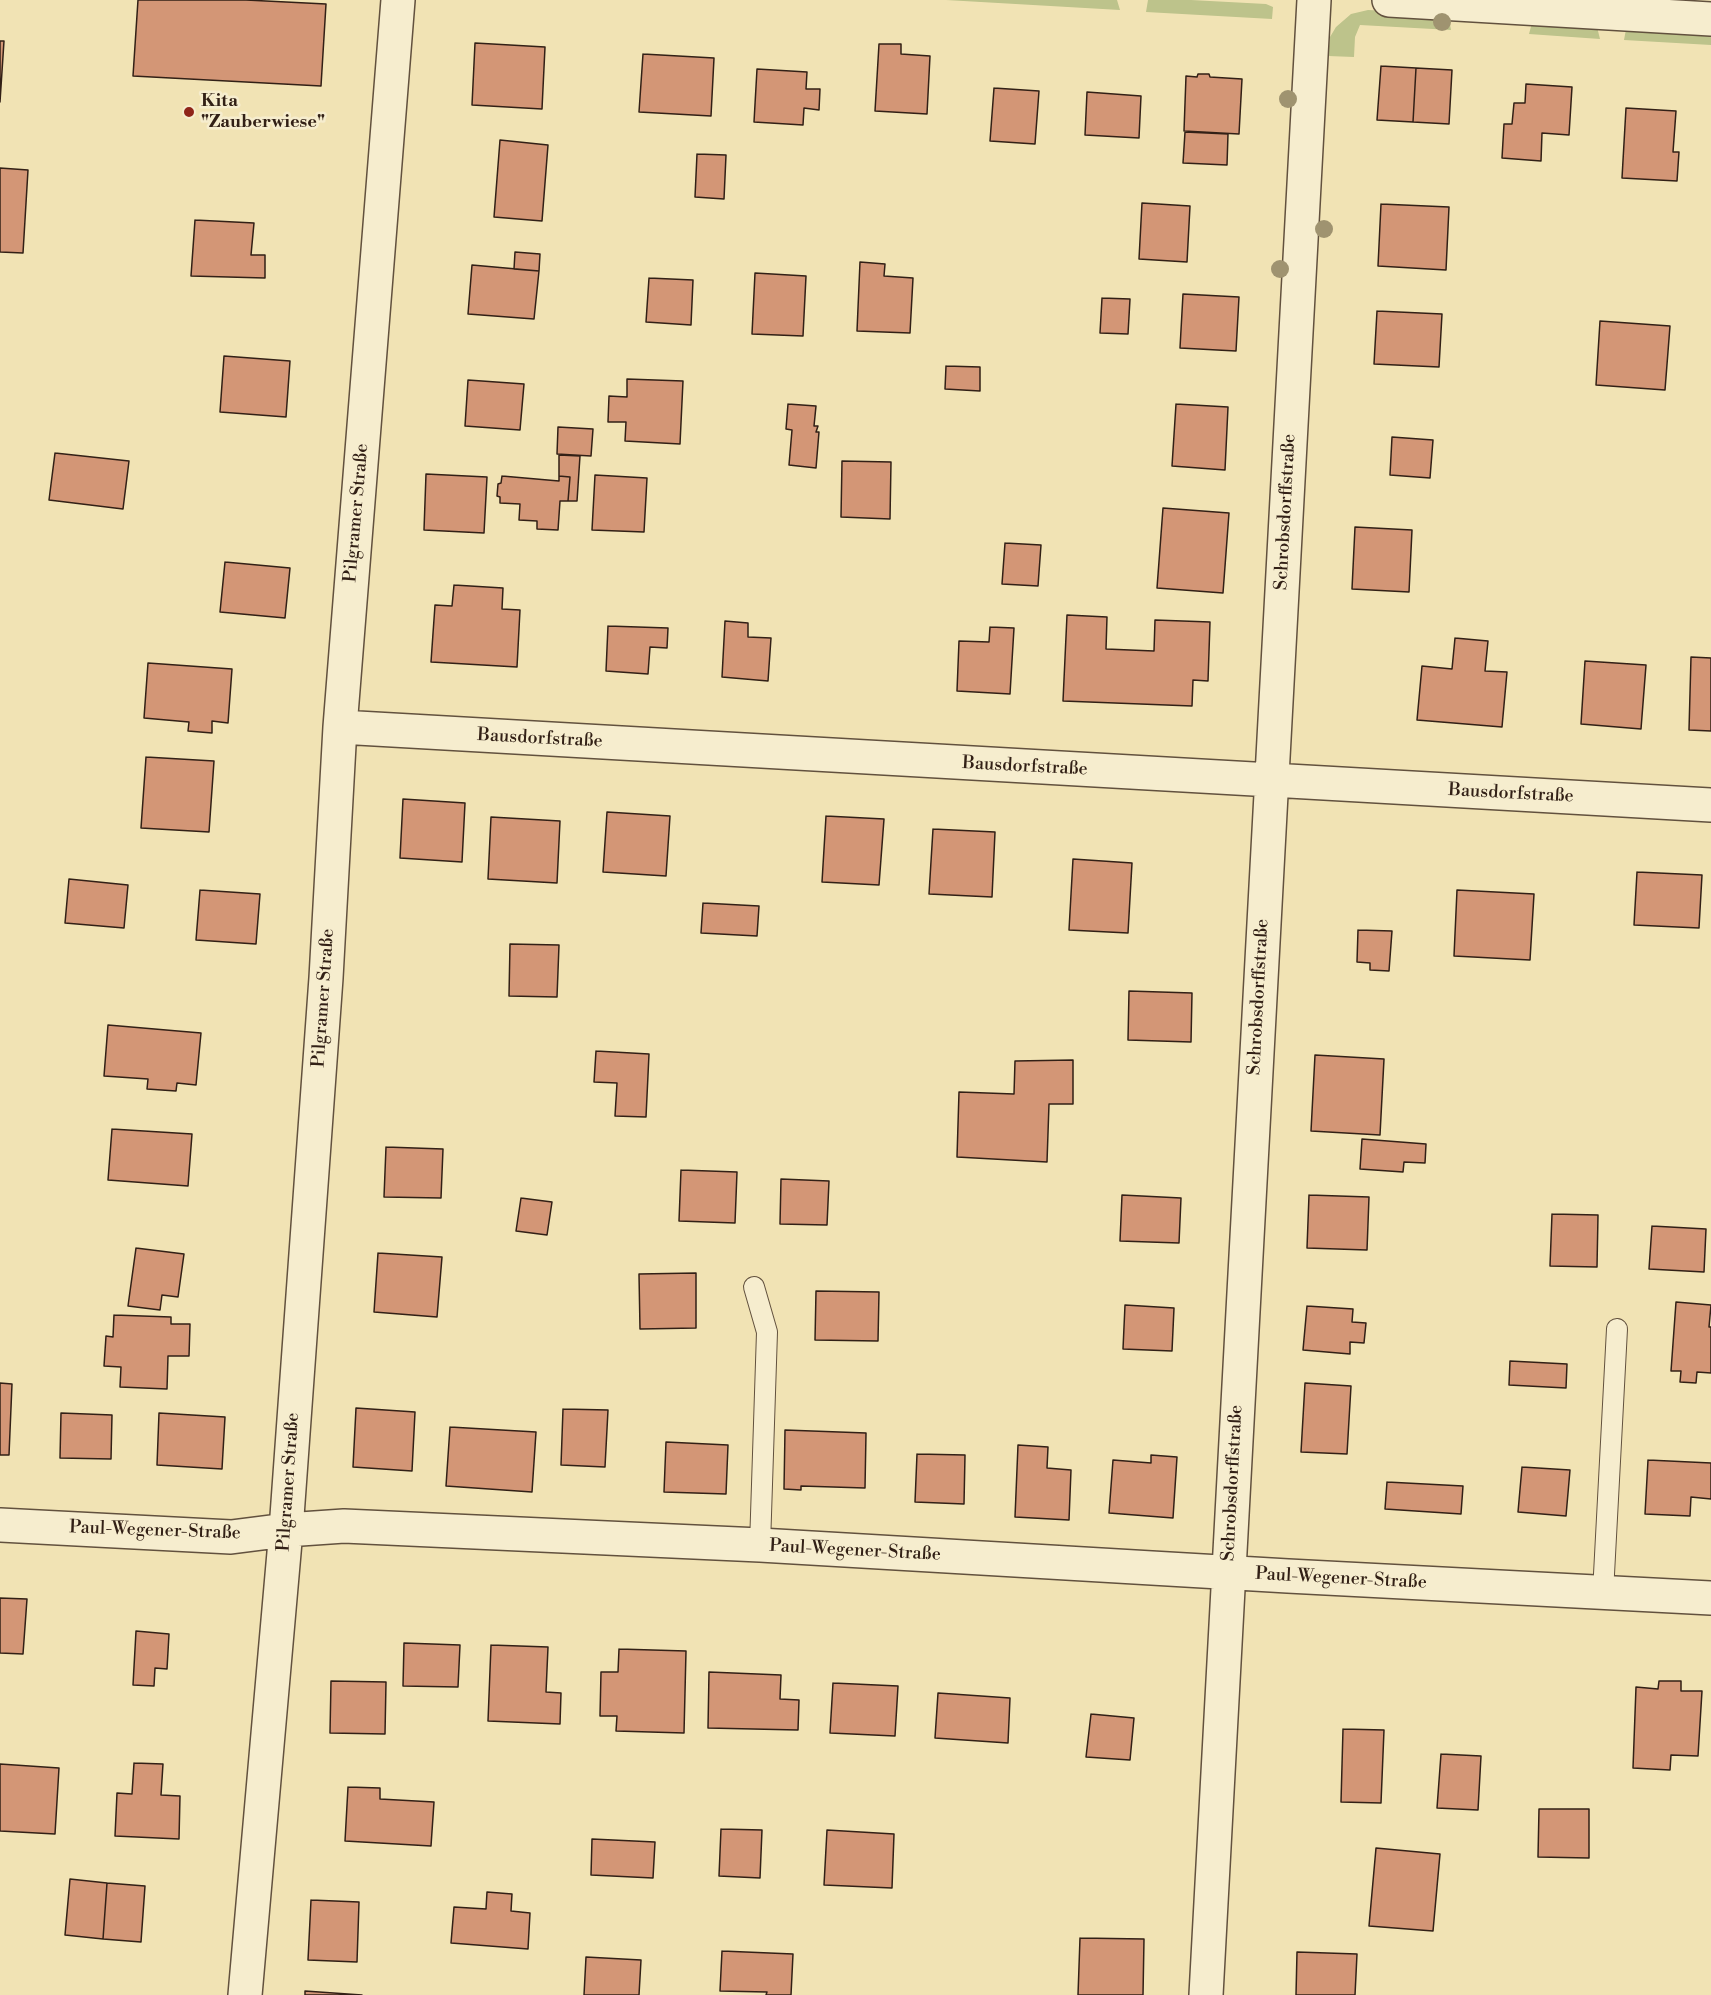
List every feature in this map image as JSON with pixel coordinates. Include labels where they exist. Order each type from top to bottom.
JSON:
[{"type":"street","name":"Pilgramer Straße","points":[[245,1995],[286,1530],[326,978],[340,727],[398,0]]},
{"type":"street","name":"Schrobsdorffstraße","points":[[1206,1995],[1314,0]]},
{"type":"street","points":[[1389,0],[1711,19]]},
{"type":"street","name":"Bausdorfstraße","points":[[340,727],[1711,805]]},
{"type":"street","name":"Paul-Wegener-Straße","points":[[0,1525],[231,1537],[344,1526],[760,1545],[1228,1573],[1711,1598]]},
{"type":"lane","points":[[754,1287],[767,1332],[760,1545]]},
{"type":"lane","points":[[1603,1593],[1617,1329]]},
{"type":"green space","points":[[946,0],[1117,0],[1120,10]]},
{"type":"green space","points":[[1148,0],[1266,4],[1273,7],[1272,19],[1146,12]]},
{"type":"green space","points":[[1368,10],[1448,14],[1451,30],[1360,25],[1355,37],[1354,57],[1328,56],[1330,37],[1336,27],[1351,14]]},
{"type":"green space","points":[[1533,19],[1596,23],[1600,39],[1529,34]]},
{"type":"green space","points":[[1627,24],[1711,33],[1711,45],[1624,40]]},
{"type":"building","points":[[138,0],[246,0],[326,4],[321,86],[133,76]]},
{"type":"building","points":[[0,41],[4,41],[0,102]]},
{"type":"building","points":[[475,43],[545,47],[542,109],[472,105]]},
{"type":"building","points":[[879,44],[901,44],[901,54],[930,56],[927,114],[875,111]]},
{"type":"building","points":[[643,54],[714,58],[711,116],[639,112]]},
{"type":"building","points":[[1381,66],[1416,68],[1413,122],[1377,120]]},
{"type":"building","points":[[1416,68],[1452,70],[1449,124],[1413,122]]},
{"type":"building","points":[[757,69],[807,72],[806,89],[820,89],[819,110],[804,108],[803,125],[754,122]]},
{"type":"building","points":[[1198,74],[1242,79],[1239,134],[1184,131],[1186,76],[1197,77]]},
{"type":"building","points":[[1526,84],[1572,87],[1569,135],[1542,133],[1541,161],[1502,158],[1504,124],[1512,124],[1514,103],[1525,103]]},
{"type":"building","points":[[994,88],[1039,91],[1035,144],[990,141]]},
{"type":"building","points":[[1087,92],[1141,96],[1139,138],[1085,135]]},
{"type":"building","points":[[1626,108],[1676,111],[1673,152],[1679,152],[1677,181],[1622,178]]},
{"type":"building","points":[[1185,132],[1228,134],[1227,165],[1183,163]]},
{"type":"building","points":[[500,140],[548,145],[542,221],[494,217]]},
{"type":"building","points":[[697,154],[726,155],[724,199],[695,197]]},
{"type":"building","points":[[0,168],[28,170],[23,253],[0,252]]},
{"type":"building","points":[[1142,203],[1190,206],[1187,262],[1139,259]]},
{"type":"building","points":[[1381,204],[1449,207],[1446,270],[1378,266]]},
{"type":"building","points":[[195,220],[254,223],[251,255],[265,255],[265,278],[191,276]]},
{"type":"building","points":[[515,252],[540,254],[539,271],[514,269]]},
{"type":"building","points":[[860,262],[885,264],[884,276],[913,278],[910,333],[857,331]]},
{"type":"building","points":[[472,265],[539,271],[534,319],[468,314]]},
{"type":"building","points":[[755,273],[806,276],[803,336],[752,334]]},
{"type":"building","points":[[649,278],[693,280],[691,325],[646,322]]},
{"type":"building","points":[[1183,294],[1239,297],[1236,351],[1180,348]]},
{"type":"building","points":[[1102,298],[1130,299],[1128,334],[1100,333]]},
{"type":"building","points":[[1377,311],[1442,314],[1439,367],[1374,364]]},
{"type":"building","points":[[1600,321],[1670,326],[1665,390],[1596,385]]},
{"type":"building","points":[[224,356],[290,361],[286,417],[220,412]]},
{"type":"building","points":[[946,366],[980,367],[980,391],[945,389]]},
{"type":"building","points":[[627,379],[683,381],[680,444],[625,441],[626,422],[608,422],[609,396],[627,397]]},
{"type":"building","points":[[468,380],[524,384],[520,430],[465,426]]},
{"type":"building","points":[[788,404],[816,406],[814,426],[818,426],[816,432],[819,432],[816,468],[789,465],[792,430],[786,429]]},
{"type":"building","points":[[1176,404],[1228,407],[1225,470],[1172,466]]},
{"type":"building","points":[[558,427],[593,429],[591,456],[557,454]]},
{"type":"building","points":[[1392,437],[1433,440],[1430,478],[1390,475]]},
{"type":"building","points":[[55,453],[129,461],[123,509],[49,500]]},
{"type":"building","points":[[559,455],[580,456],[577,501],[568,501],[570,477],[559,476]]},
{"type":"building","points":[[842,461],[891,462],[890,519],[841,517]]},
{"type":"building","points":[[426,474],[487,477],[484,533],[424,530]]},
{"type":"building","points":[[595,475],[647,478],[644,532],[592,530]]},
{"type":"building","points":[[502,476],[559,481],[559,476],[570,477],[568,501],[560,501],[558,530],[537,529],[537,521],[519,520],[520,504],[500,503],[500,497],[497,496],[498,484],[501,483]]},
{"type":"building","points":[[1163,508],[1229,513],[1223,593],[1157,588]]},
{"type":"building","points":[[1355,527],[1412,530],[1409,592],[1352,589]]},
{"type":"building","points":[[1005,543],[1041,545],[1038,586],[1002,584]]},
{"type":"building","points":[[225,562],[290,568],[285,618],[220,612]]},
{"type":"building","points":[[454,585],[503,588],[502,609],[520,610],[517,667],[431,662],[435,605],[452,606]]},
{"type":"building","points":[[1067,615],[1107,617],[1106,649],[1154,651],[1155,620],[1210,622],[1208,681],[1193,680],[1192,706],[1063,701]]},
{"type":"building","points":[[725,621],[748,623],[748,637],[771,638],[768,681],[722,677]]},
{"type":"building","points":[[608,626],[668,628],[667,648],[650,647],[648,674],[606,671]]},
{"type":"building","points":[[990,627],[1014,628],[1010,694],[957,691],[959,641],[989,642]]},
{"type":"building","points":[[1455,638],[1488,641],[1485,671],[1507,672],[1502,727],[1417,720],[1422,666],[1452,669]]},
{"type":"building","points":[[1691,657],[1711,658],[1711,731],[1689,730]]},
{"type":"building","points":[[1585,661],[1646,665],[1641,729],[1581,724]]},
{"type":"building","points":[[148,663],[232,669],[228,723],[212,721],[212,733],[188,731],[189,722],[144,718]]},
{"type":"building","points":[[146,757],[214,761],[209,832],[141,828]]},
{"type":"building","points":[[403,799],[465,803],[462,862],[400,858]]},
{"type":"building","points":[[607,812],[670,816],[666,876],[603,872]]},
{"type":"building","points":[[826,816],[884,819],[879,885],[822,882]]},
{"type":"building","points":[[491,817],[560,821],[557,883],[488,879]]},
{"type":"building","points":[[933,829],[995,832],[992,897],[929,894]]},
{"type":"building","points":[[1073,859],[1132,863],[1128,933],[1069,930]]},
{"type":"building","points":[[1637,872],[1702,875],[1699,928],[1634,925]]},
{"type":"building","points":[[69,879],[128,885],[124,928],[65,923]]},
{"type":"building","points":[[200,890],[260,894],[256,944],[196,940]]},
{"type":"building","points":[[1457,890],[1534,894],[1530,960],[1454,956]]},
{"type":"building","points":[[703,903],[759,906],[757,936],[701,933]]},
{"type":"building","points":[[1358,930],[1392,931],[1389,971],[1370,970],[1370,963],[1357,962]]},
{"type":"building","points":[[510,944],[559,945],[557,997],[509,996]]},
{"type":"building","points":[[1129,991],[1192,993],[1191,1042],[1128,1040]]},
{"type":"building","points":[[108,1025],[201,1033],[196,1085],[177,1083],[176,1091],[147,1089],[148,1079],[104,1076]]},
{"type":"building","points":[[596,1051],[649,1054],[646,1117],[615,1116],[617,1083],[594,1082]]},
{"type":"building","points":[[1315,1055],[1384,1059],[1380,1135],[1311,1131]]},
{"type":"building","points":[[1073,1060],[1073,1104],[1049,1104],[1047,1162],[957,1157],[959,1092],[1014,1094],[1015,1061]]},
{"type":"building","points":[[112,1129],[192,1134],[188,1186],[108,1180]]},
{"type":"building","points":[[1362,1139],[1426,1144],[1425,1163],[1404,1162],[1403,1172],[1360,1169]]},
{"type":"building","points":[[386,1147],[443,1149],[441,1198],[384,1197]]},
{"type":"building","points":[[681,1170],[737,1172],[735,1223],[679,1221]]},
{"type":"building","points":[[781,1179],[829,1181],[827,1225],[780,1224]]},
{"type":"building","points":[[1122,1195],[1181,1198],[1179,1243],[1120,1241]]},
{"type":"building","points":[[1309,1195],[1369,1197],[1367,1250],[1307,1248]]},
{"type":"building","points":[[521,1198],[552,1202],[547,1235],[516,1231]]},
{"type":"building","points":[[1552,1214],[1598,1215],[1597,1267],[1550,1266]]},
{"type":"building","points":[[1652,1226],[1706,1229],[1704,1272],[1649,1269]]},
{"type":"building","points":[[136,1248],[184,1254],[178,1297],[162,1295],[160,1310],[128,1306]]},
{"type":"building","points":[[378,1253],[442,1257],[437,1317],[374,1312]]},
{"type":"building","points":[[696,1273],[696,1328],[640,1329],[639,1274]]},
{"type":"building","points":[[816,1291],[879,1292],[878,1341],[815,1340]]},
{"type":"building","points":[[1676,1302],[1711,1305],[1709,1327],[1711,1327],[1711,1373],[1697,1372],[1696,1383],[1680,1382],[1681,1371],[1671,1371]]},
{"type":"building","points":[[1125,1305],[1174,1308],[1172,1351],[1123,1349]]},
{"type":"building","points":[[1307,1306],[1353,1309],[1352,1322],[1366,1323],[1364,1343],[1350,1342],[1350,1354],[1303,1350]]},
{"type":"building","points":[[114,1315],[171,1317],[171,1324],[190,1324],[189,1356],[168,1356],[167,1389],[120,1387],[121,1367],[104,1366],[106,1336],[113,1337]]},
{"type":"building","points":[[1510,1361],[1567,1364],[1566,1388],[1509,1385]]},
{"type":"building","points":[[0,1383],[12,1384],[9,1455],[0,1455]]},
{"type":"building","points":[[1305,1383],[1351,1386],[1347,1454],[1301,1452]]},
{"type":"building","points":[[356,1408],[415,1412],[412,1471],[353,1467]]},
{"type":"building","points":[[563,1409],[608,1410],[605,1467],[561,1465]]},
{"type":"building","points":[[61,1413],[112,1415],[111,1459],[60,1458]]},
{"type":"building","points":[[159,1413],[225,1417],[222,1469],[157,1465]]},
{"type":"building","points":[[450,1427],[536,1432],[532,1492],[446,1486]]},
{"type":"building","points":[[785,1430],[866,1433],[865,1488],[801,1486],[801,1490],[784,1489]]},
{"type":"building","points":[[666,1442],[728,1445],[726,1494],[664,1492]]},
{"type":"building","points":[[1018,1445],[1048,1447],[1047,1468],[1071,1470],[1069,1520],[1015,1517]]},
{"type":"building","points":[[917,1454],[965,1455],[964,1504],[915,1502]]},
{"type":"building","points":[[1151,1455],[1177,1457],[1173,1518],[1109,1513],[1113,1460],[1151,1463]]},
{"type":"building","points":[[1648,1460],[1711,1463],[1711,1499],[1691,1497],[1690,1516],[1645,1514]]},
{"type":"building","points":[[1522,1467],[1570,1470],[1566,1516],[1518,1512]]},
{"type":"building","points":[[1387,1482],[1463,1486],[1461,1514],[1385,1509]]},
{"type":"building","points":[[0,1598],[27,1599],[23,1654],[0,1653]]},
{"type":"building","points":[[136,1631],[169,1634],[167,1669],[155,1668],[154,1686],[133,1685]]},
{"type":"building","points":[[404,1643],[460,1645],[458,1687],[403,1686]]},
{"type":"building","points":[[491,1645],[548,1647],[546,1692],[561,1693],[560,1724],[488,1721]]},
{"type":"building","points":[[619,1649],[686,1651],[684,1733],[616,1731],[617,1716],[600,1716],[601,1672],[618,1672]]},
{"type":"building","points":[[709,1672],[781,1675],[780,1699],[799,1700],[798,1730],[708,1728]]},
{"type":"building","points":[[331,1681],[386,1682],[385,1734],[330,1733]]},
{"type":"building","points":[[1659,1681],[1681,1681],[1681,1691],[1702,1691],[1698,1756],[1671,1755],[1670,1770],[1633,1768],[1636,1687],[1658,1689]]},
{"type":"building","points":[[833,1683],[898,1686],[895,1736],[830,1733]]},
{"type":"building","points":[[938,1693],[1010,1698],[1008,1743],[935,1738]]},
{"type":"building","points":[[1091,1714],[1134,1718],[1130,1760],[1086,1757]]},
{"type":"building","points":[[1343,1729],[1384,1730],[1381,1803],[1341,1802]]},
{"type":"building","points":[[1441,1754],[1481,1756],[1478,1810],[1437,1808]]},
{"type":"building","points":[[134,1763],[163,1764],[161,1795],[180,1796],[179,1839],[115,1836],[117,1793],[132,1794]]},
{"type":"building","points":[[0,1764],[59,1768],[55,1834],[0,1831]]},
{"type":"building","points":[[348,1787],[380,1788],[380,1799],[434,1802],[431,1846],[345,1841]]},
{"type":"building","points":[[1539,1809],[1589,1809],[1589,1858],[1538,1857]]},
{"type":"building","points":[[721,1829],[762,1830],[760,1878],[719,1876]]},
{"type":"building","points":[[827,1830],[894,1834],[892,1888],[824,1885]]},
{"type":"building","points":[[592,1839],[655,1842],[653,1878],[591,1875]]},
{"type":"building","points":[[1376,1848],[1440,1854],[1433,1931],[1369,1926]]},
{"type":"building","points":[[70,1879],[107,1883],[103,1939],[65,1935]]},
{"type":"building","points":[[107,1883],[145,1886],[141,1942],[103,1939]]},
{"type":"building","points":[[487,1892],[512,1894],[511,1911],[530,1913],[528,1949],[451,1943],[454,1907],[486,1909]]},
{"type":"building","points":[[311,1900],[359,1902],[357,1962],[308,1960]]},
{"type":"building","points":[[1080,1938],[1144,1939],[1143,1995],[1078,1995]]},
{"type":"building","points":[[722,1951],[793,1954],[791,1995],[720,1991]]},
{"type":"building","points":[[1297,1952],[1357,1954],[1355,1995],[1296,1995]]},
{"type":"building","points":[[586,1957],[641,1960],[639,1995],[584,1995]]},
{"type":"building","points":[[305,1991],[362,1995],[305,1995]]},
{"type":"place","name":"Kita \"Zauberwiese\"","points":[[189,112]]}]
